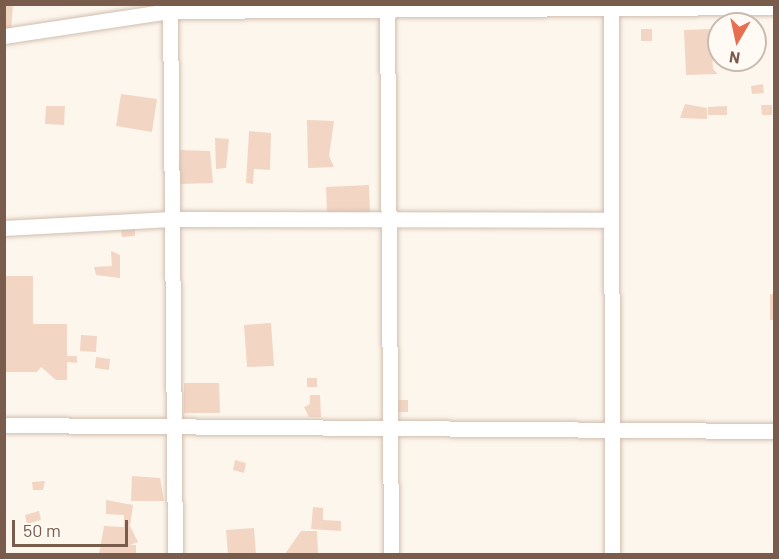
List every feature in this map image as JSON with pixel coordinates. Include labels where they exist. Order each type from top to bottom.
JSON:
[{"type":"street","points":[[611,7],[609,219],[612,555]]},
{"type":"street","points":[[4,36],[170,8],[774,7]]},
{"type":"street","points":[[170,8],[171,219],[176,425],[175,555]]},
{"type":"street","points":[[387,9],[386,424],[391,555]]},
{"type":"street","points":[[4,228],[171,219],[609,219]]},
{"type":"street","points":[[4,425],[386,424],[612,432],[774,431]]},
{"type":"building","points":[[4,4],[13,4],[11,30],[4,29]]},
{"type":"building","points":[[641,29],[652,29],[652,41],[641,41]]},
{"type":"building","points":[[707,29],[707,72],[718,74],[686,75],[684,30]]},
{"type":"building","points":[[763,84],[764,93],[752,94],[751,86]]},
{"type":"building","points":[[121,94],[157,99],[152,132],[116,126]]},
{"type":"building","points":[[685,104],[707,108],[707,119],[680,118]]},
{"type":"building","points":[[761,105],[772,105],[772,115],[762,115]]},
{"type":"building","points":[[46,106],[65,106],[64,125],[45,124]]},
{"type":"building","points":[[727,106],[727,115],[708,115],[708,107]]},
{"type":"building","points":[[307,120],[334,121],[329,156],[334,167],[308,168]]},
{"type":"building","points":[[249,131],[271,133],[270,170],[254,169],[253,184],[246,183]]},
{"type":"building","points":[[215,138],[229,139],[226,168],[216,169]]},
{"type":"building","points":[[180,150],[210,151],[213,183],[178,184]]},
{"type":"building","points":[[369,185],[370,215],[327,213],[326,187]]},
{"type":"building","points":[[135,227],[135,236],[122,237],[121,228]]},
{"type":"building","points":[[111,251],[120,255],[120,278],[96,275],[94,267],[112,266]]},
{"type":"building","points":[[5,276],[33,276],[33,324],[67,324],[67,356],[77,356],[77,363],[67,362],[67,380],[56,380],[41,367],[37,372],[5,372]]},
{"type":"building","points":[[770,294],[774,294],[774,320],[770,320]]},
{"type":"building","points":[[271,323],[274,366],[247,367],[244,325]]},
{"type":"building","points":[[81,335],[97,336],[96,352],[80,351]]},
{"type":"building","points":[[96,357],[110,359],[109,370],[95,368]]},
{"type":"building","points":[[307,378],[317,378],[317,387],[307,387]]},
{"type":"building","points":[[184,383],[219,383],[220,413],[184,413]]},
{"type":"building","points":[[310,395],[320,395],[321,417],[309,417],[304,407],[310,404]]},
{"type":"building","points":[[398,400],[408,400],[408,412],[398,412]]},
{"type":"building","points":[[235,460],[246,463],[244,473],[233,470]]},
{"type":"building","points":[[132,476],[160,478],[164,501],[131,501]]},
{"type":"building","points":[[45,481],[43,490],[33,490],[32,482]]},
{"type":"building","points":[[106,500],[133,505],[130,526],[138,542],[130,545],[136,545],[136,554],[99,554],[104,526],[124,527],[124,515],[106,514]]},
{"type":"building","points":[[313,507],[323,508],[323,520],[341,521],[341,531],[311,529]]},
{"type":"building","points":[[39,511],[41,520],[27,524],[25,515]]},
{"type":"building","points":[[254,528],[256,554],[228,554],[226,530]]},
{"type":"building","points":[[301,531],[317,531],[318,554],[285,554]]}]
